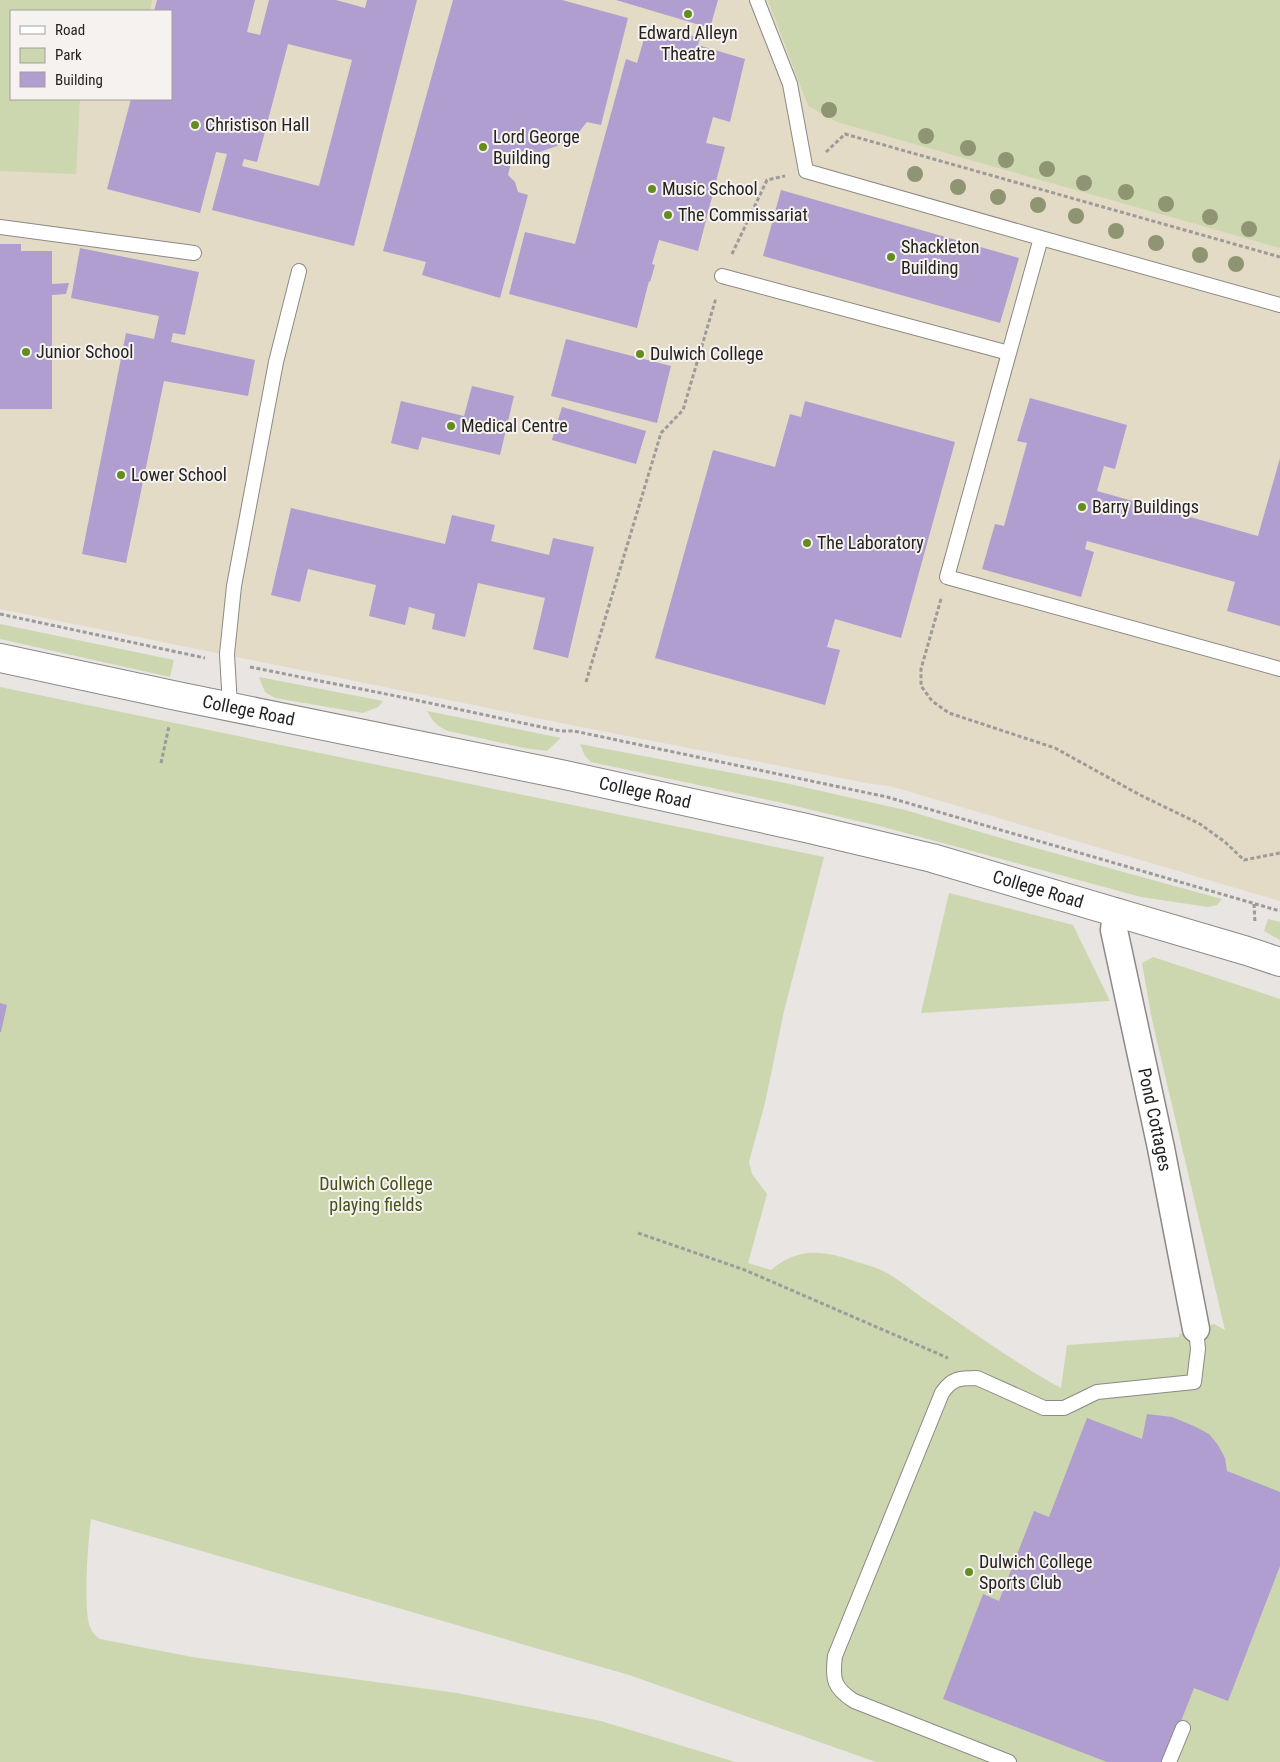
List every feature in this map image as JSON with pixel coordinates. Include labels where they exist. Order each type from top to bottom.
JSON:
[{"type":"street","name":"College Road","points":[[0,658],[557,773],[806,828],[932,858],[1247,950],[1280,962]]},
{"type":"street","name":"Pond Cottages","points":[[1116,912],[1114,930],[1161,1148],[1196,1329]]},
{"type":"lane","points":[[757,0],[790,84],[806,171],[1280,305]]},
{"type":"lane","points":[[0,227],[194,253]]},
{"type":"lane","points":[[1041,238],[947,577],[1280,669]]},
{"type":"lane","points":[[230,706],[227,662],[234,586],[276,362],[299,271]]},
{"type":"lane","points":[[722,276],[1009,353]]},
{"type":"lane","points":[[1008,1762],[854,1701],[843,1694],[836,1685],[833,1671],[835,1656],[942,1393],[953,1380],[978,1378],[1044,1408],[1064,1408],[1097,1392],[1194,1382],[1198,1349],[1196,1329]]},
{"type":"lane","points":[[1169,1762],[1183,1728]]},
{"type":"path","points":[[947,577],[921,669],[921,686],[932,701],[949,713],[1054,748],[1140,795],[1200,824],[1225,842],[1244,860],[1280,853]]},
{"type":"path","points":[[0,614],[887,797],[1280,911]]},
{"type":"path","points":[[161,763],[169,721]]},
{"type":"path","points":[[1254,904],[1256,930]]},
{"type":"path","points":[[638,1233],[754,1274],[950,1358],[978,1378]]},
{"type":"shaded area","name":"Dulwich College","points":[[0,0],[1280,0],[1280,901],[890,786],[576,726],[0,609]]},
{"type":"green space","points":[[0,0],[152,0],[150,10],[10,10],[10,100],[80,100],[76,174],[0,171]]},
{"type":"green space","points":[[768,0],[1280,0],[1280,248],[837,122],[808,106]]},
{"type":"green space","points":[[0,624],[174,660],[170,677],[0,639]]},
{"type":"green space","points":[[259,677],[383,701],[378,707],[363,713],[275,698],[265,692]]},
{"type":"green space","name":"Dulwich College playing fields","points":[[0,687],[824,857],[784,1011],[765,1103],[749,1162],[752,1174],[767,1194],[748,1263],[771,1270],[781,1262],[792,1257],[802,1254],[823,1253],[876,1268],[899,1280],[1011,1358],[1061,1388],[1067,1345],[1179,1337],[1179,1334],[1214,1324],[1225,1330],[1152,1020],[1142,963],[1153,957],[1280,999],[1280,1762],[876,1762],[629,1675],[91,1519],[86,1591],[87,1606],[90,1627],[100,1639],[192,1657],[457,1693],[514,1704],[601,1721],[735,1762],[0,1762]]},
{"type":"green space","points":[[427,711],[561,738],[547,751],[524,748],[448,731],[441,728]]},
{"type":"green space","points":[[580,744],[785,783],[905,810],[1222,899],[1217,905],[1208,907],[1141,897],[891,829],[783,803],[591,762],[585,756]]},
{"type":"green space","points":[[949,893],[1073,925],[1110,1001],[921,1013]]},
{"type":"green space","points":[[1268,919],[1280,922],[1280,940],[1264,931]]},
{"type":"building","name":"Christison Hall","points":[[157,0],[255,0],[247,32],[260,35],[269,0],[336,0],[365,8],[367,0],[417,0],[354,246],[212,210],[227,154],[216,152],[200,213],[107,189],[131,100],[172,100],[172,10],[154,10]],"holes":[[[288,44],[352,60],[319,186],[242,166],[244,159],[257,162]]]},
{"type":"building","name":"Lord George Building","points":[[453,0],[562,0],[628,18],[601,125],[587,122],[578,133],[565,143],[540,152],[514,151],[508,175],[515,182],[518,192],[528,195],[500,298],[422,275],[426,262],[383,251]]},
{"type":"building","name":"Edward Alleyn Theatre","points":[[616,0],[718,0],[710,28]]},
{"type":"building","name":"Music School","points":[[662,28],[700,38],[698,45],[745,59],[730,122],[713,117],[706,143],[725,147],[698,251],[659,240],[652,264],[655,265],[637,328],[509,294],[525,232],[575,244],[626,59],[637,63],[646,32],[659,36]]},
{"type":"building","name":"Shackleton Building","points":[[781,190],[1019,258],[1000,323],[763,256]]},
{"type":"building","name":"Junior School","points":[[0,244],[21,244],[21,251],[52,251],[52,284],[69,283],[66,294],[52,295],[52,409],[0,409]]},
{"type":"building","name":"Lower School","points":[[80,248],[199,272],[185,335],[173,333],[171,342],[255,360],[248,396],[164,381],[126,563],[82,554],[126,333],[154,339],[159,316],[71,298]]},
{"type":"building","points":[[566,339],[671,366],[657,423],[551,396]]},
{"type":"building","name":"Medical Centre","points":[[472,386],[514,396],[500,455],[422,437],[418,450],[391,443],[401,401],[464,416]]},
{"type":"building","name":"Barry Buildings","points":[[1030,398],[1127,425],[1115,469],[1104,466],[1097,491],[1258,536],[1280,458],[1280,626],[1227,611],[1235,582],[1087,541],[1085,549],[1094,552],[1081,597],[982,569],[995,524],[1004,526],[1027,443],[1017,441]]},
{"type":"building","name":"The Laboratory","points":[[805,401],[955,442],[901,638],[835,619],[827,647],[840,650],[825,705],[655,658],[713,450],[775,467],[790,414],[801,417]]},
{"type":"building","points":[[562,407],[646,431],[636,464],[552,440]]},
{"type":"building","points":[[291,508],[445,544],[452,515],[495,525],[491,541],[549,555],[553,538],[594,547],[568,658],[533,649],[545,598],[478,583],[465,637],[432,629],[435,614],[409,607],[405,625],[369,616],[376,585],[308,569],[300,602],[271,595]]},
{"type":"building","points":[[0,1003],[7,1005],[1,1032],[0,1032]]},
{"type":"building","points":[[1147,1414],[1172,1417],[1209,1434],[1225,1458],[1227,1471],[1280,1492],[1280,1566],[1228,1701],[1194,1688],[1165,1762],[1107,1762],[943,1699],[983,1594],[999,1601],[1034,1511],[1049,1517],[1087,1418],[1142,1439]]},
{"type":"place","name":"Edward Alleyn Theatre","points":[[688,14]]},
{"type":"place","name":"Christison Hall","points":[[195,125]]},
{"type":"place","name":"Lord George Building","points":[[483,147]]},
{"type":"place","name":"Music School","points":[[652,189]]},
{"type":"place","name":"The Commissariat","points":[[668,215]]},
{"type":"place","name":"Shackleton Building","points":[[891,257]]},
{"type":"place","name":"Junior School","points":[[26,352]]},
{"type":"place","name":"Dulwich College","points":[[640,354]]},
{"type":"place","name":"Medical Centre","points":[[451,426]]},
{"type":"place","name":"Lower School","points":[[121,475]]},
{"type":"place","name":"Barry Buildings","points":[[1082,507]]},
{"type":"place","name":"The Laboratory","points":[[807,543]]},
{"type":"place","name":"Dulwich College Sports Club","points":[[969,1572]]}]
